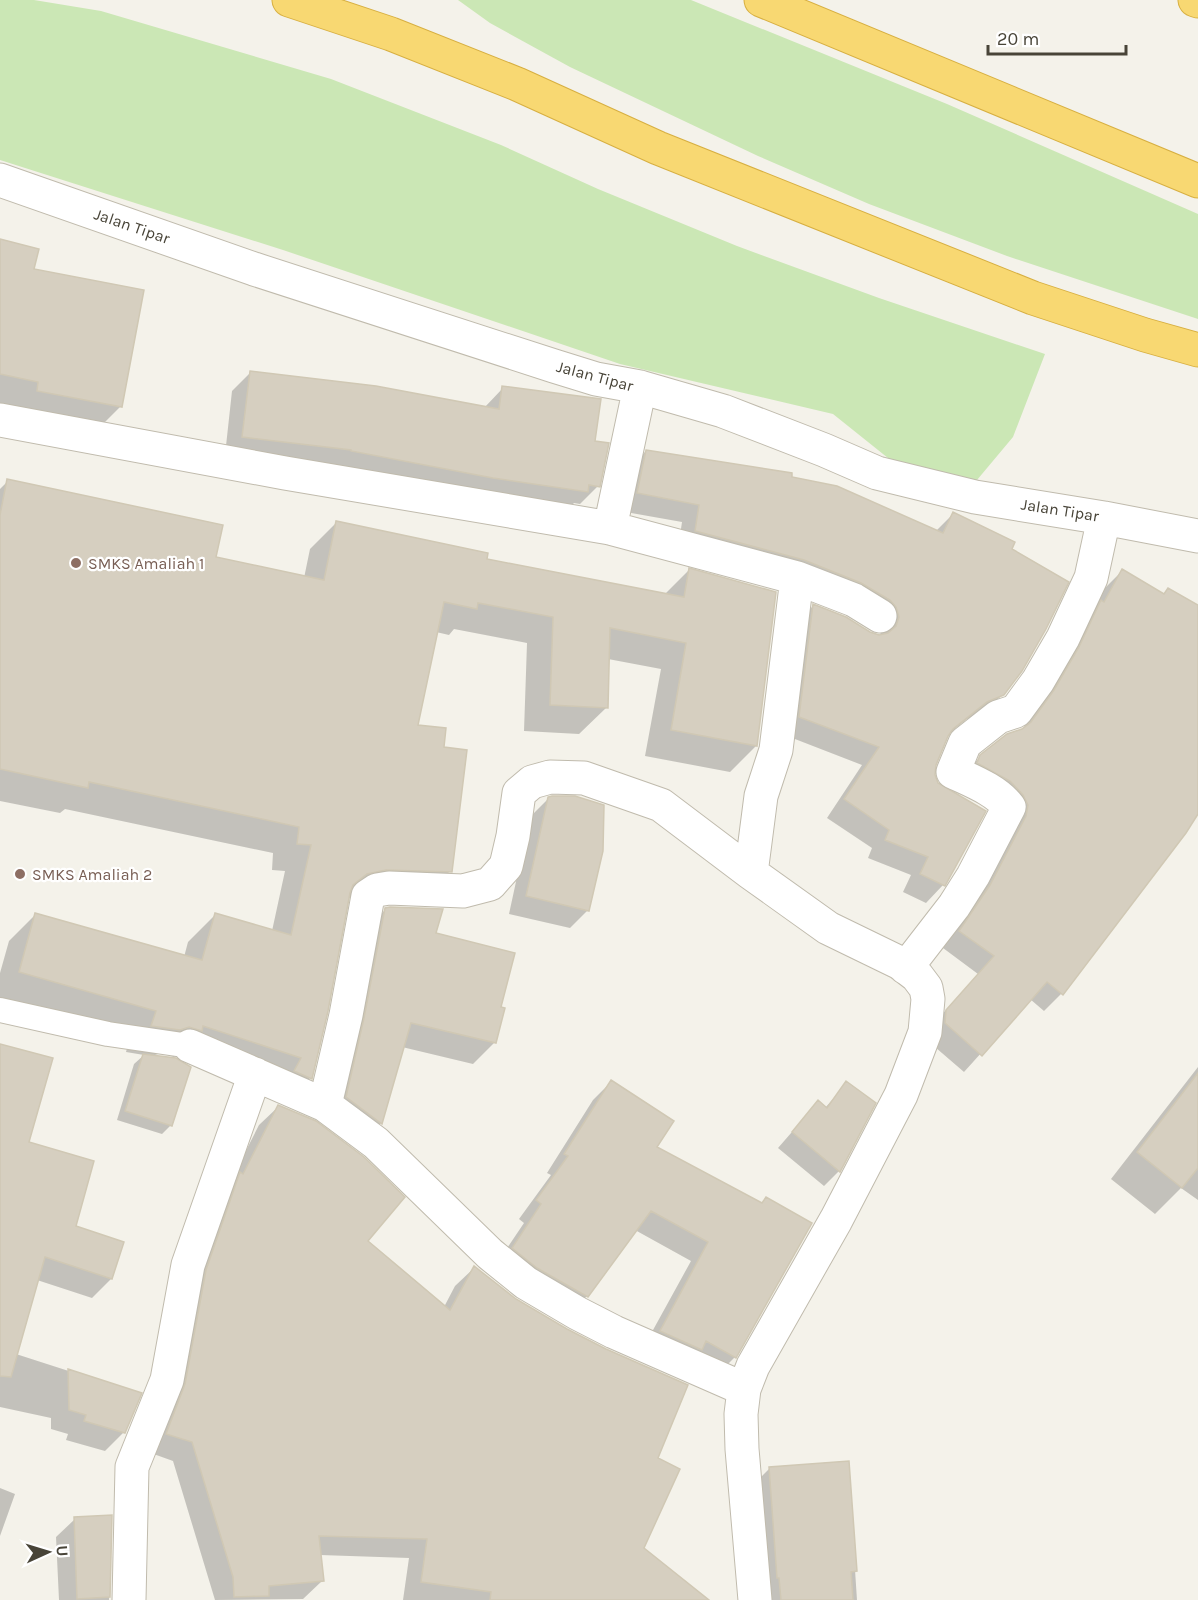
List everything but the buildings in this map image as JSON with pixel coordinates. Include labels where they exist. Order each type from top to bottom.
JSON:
[{"type":"highway","points":[[289,0],[327,7],[517,84],[658,148],[1033,298],[1198,350]]},
{"type":"highway","points":[[761,0],[1198,181]]},
{"type":"street","name":"Jalan Tipar","points":[[0,180],[274,276],[596,379],[640,387],[723,411],[877,473],[975,497],[1198,536]]},
{"type":"street","points":[[610,528],[640,387]]},
{"type":"street","points":[[0,420],[297,475],[610,528],[797,578],[854,600],[880,616]]},
{"type":"street","points":[[906,968],[954,906],[973,876],[1009,807],[987,789],[953,772],[965,743],[998,717],[1016,711],[1038,681],[1084,596],[1091,578],[1104,518]]},
{"type":"street","points":[[751,873],[761,796],[776,750],[797,578]]},
{"type":"street","points":[[325,1105],[346,1015],[368,896],[377,890],[389,888],[463,891],[490,884],[506,866],[519,793],[532,782],[550,777],[584,778],[661,805],[828,928],[906,968],[917,976],[926,988],[928,999],[925,1032],[909,1074],[880,1138],[801,1285],[753,1366],[744,1389],[741,1414],[742,1449],[755,1600]]},
{"type":"street","points":[[190,1046],[325,1105],[376,1143],[490,1254],[525,1283],[614,1332],[744,1389]]},
{"type":"street","points":[[129,1600],[132,1467],[167,1380],[188,1265],[255,1074]]},
{"type":"lane","points":[[0,1011],[108,1035],[190,1046]]},
{"type":"green space","points":[[0,0],[34,0],[101,11],[331,79],[501,145],[598,189],[737,246],[879,298],[1045,354],[1013,437],[977,480],[898,466],[833,414],[620,364],[283,250],[0,160]]},
{"type":"green space","points":[[458,0],[691,0],[947,104],[1198,214],[1198,319],[1007,256],[869,204],[758,156],[570,67],[490,23]]},
{"type":"place","name":"SMKS Amaliah 1","points":[[76,563]]},
{"type":"place","name":"SMKS Amaliah 2","points":[[20,874]]}]
